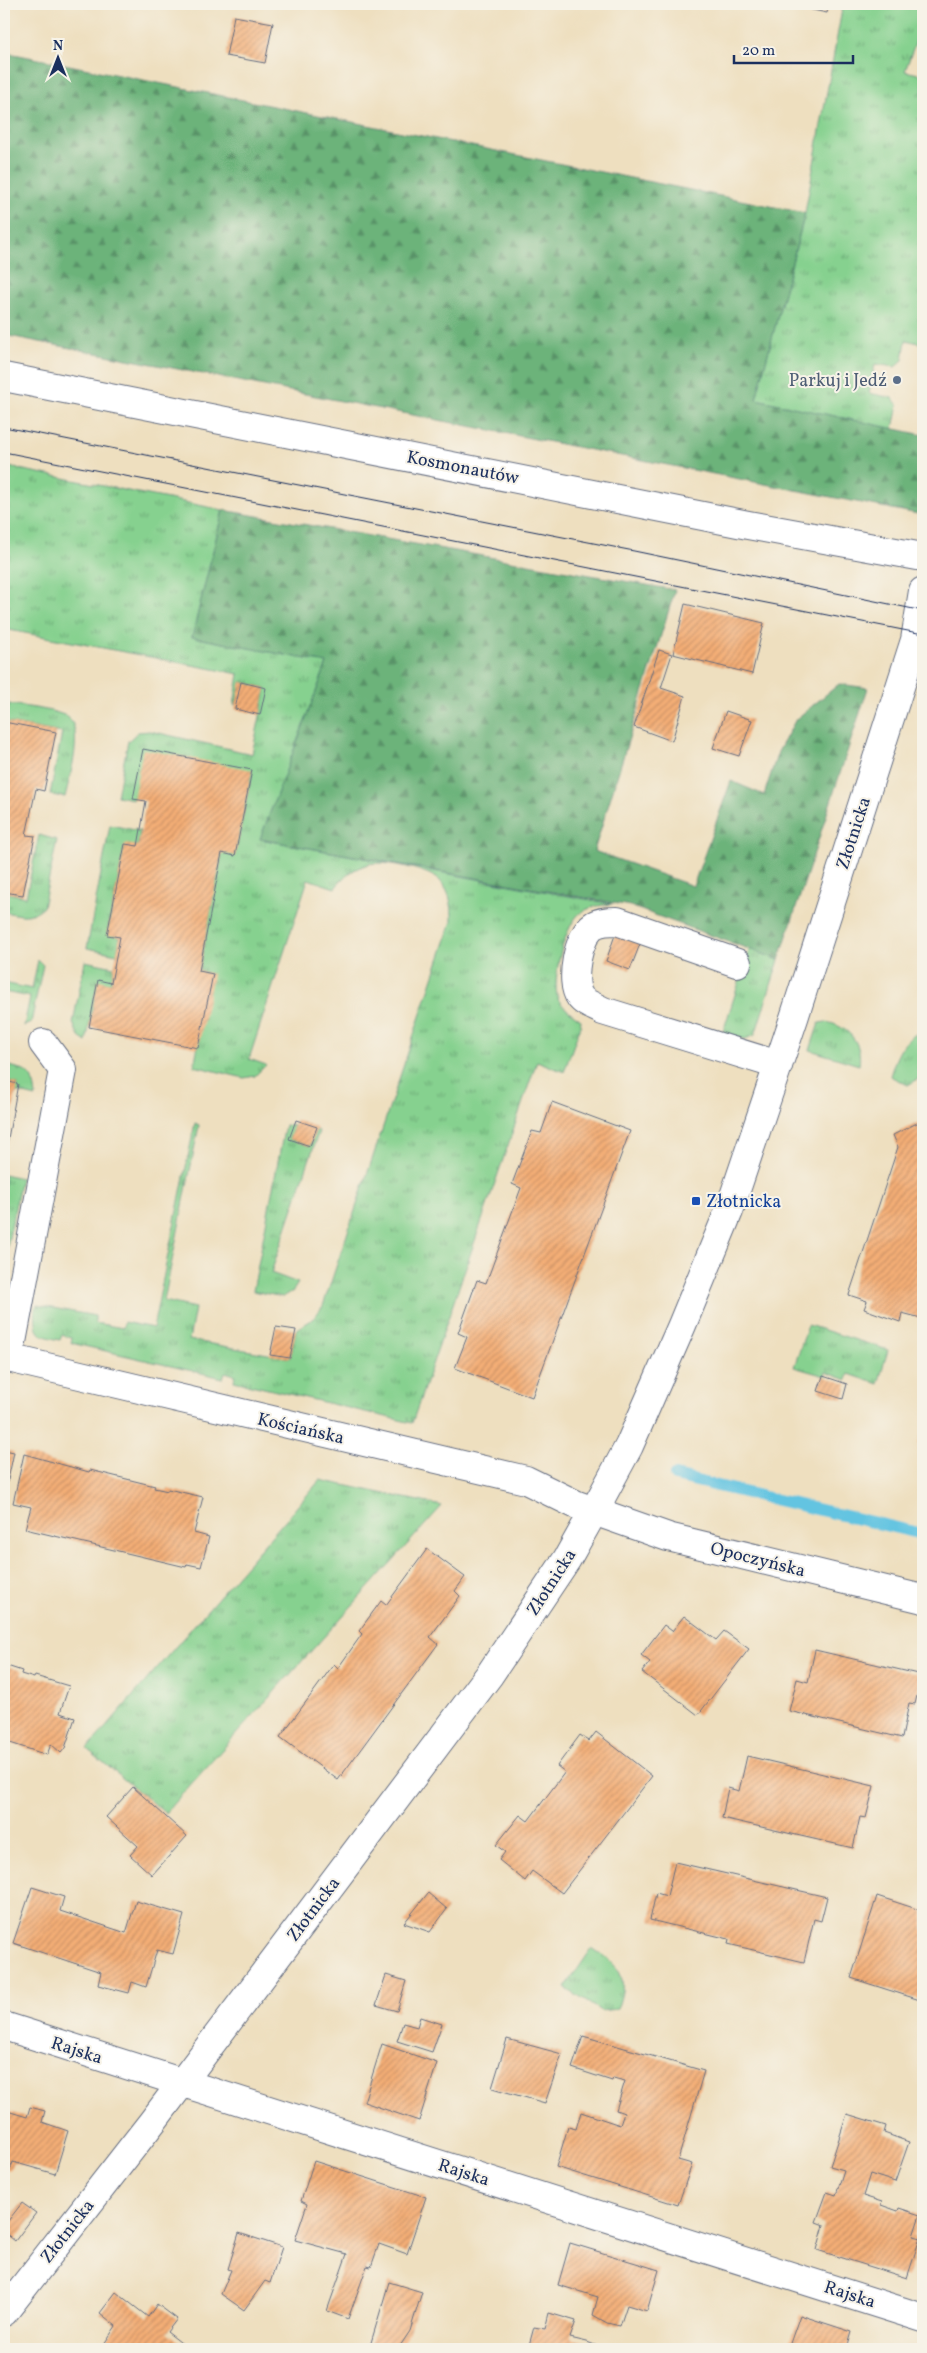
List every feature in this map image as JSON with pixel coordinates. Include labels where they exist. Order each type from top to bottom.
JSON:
[{"type":"street","name":"Kosmonautów","points":[[4,377],[748,525],[923,557]]},
{"type":"street","name":"Złotnicka","points":[[4,2312],[182,2082],[490,1674],[567,1559],[629,1446],[713,1253],[778,1065],[915,640],[923,591]]},
{"type":"street","points":[[737,963],[617,921],[605,921],[594,925],[586,934],[576,964],[574,986],[581,999],[603,1011],[778,1065]]},
{"type":"street","points":[[6,1358],[63,1070],[43,1043]]},
{"type":"street","name":"Kościańska","points":[[6,1358],[526,1480],[594,1511]]},
{"type":"street","name":"Opoczyńska","points":[[594,1511],[668,1537],[923,1599]]},
{"type":"street","name":"Rajska","points":[[4,2026],[923,2318]]},
{"type":"green space","points":[[843,4],[923,4],[923,21],[905,71],[923,75],[923,344],[906,340],[903,360],[895,367],[875,364],[869,393],[892,398],[898,405],[893,429],[756,399],[805,213]]},
{"type":"green space","points":[[4,52],[805,213],[756,399],[923,435],[923,515],[4,335]]},
{"type":"green space","points":[[4,466],[223,510],[192,637],[327,663],[260,839],[612,904],[590,908],[579,914],[568,931],[560,955],[556,990],[562,1005],[581,1020],[580,1027],[564,1072],[537,1061],[412,1423],[234,1381],[235,1375],[225,1372],[223,1378],[71,1343],[72,1338],[62,1335],[60,1340],[38,1332],[35,1308],[37,1305],[95,1316],[95,1323],[123,1328],[124,1322],[153,1328],[195,1123],[199,1125],[164,1301],[195,1308],[189,1340],[290,1358],[296,1330],[313,1319],[323,1306],[452,921],[452,916],[449,896],[441,882],[428,874],[407,867],[385,863],[369,864],[350,873],[335,888],[308,879],[249,1059],[266,1065],[255,1076],[244,1078],[194,1066],[212,974],[199,971],[222,853],[235,855],[252,771],[133,799],[117,796],[128,741],[138,732],[150,731],[252,754],[266,688],[241,682],[236,704],[234,705],[239,674],[4,629]]},
{"type":"green space","points":[[223,510],[675,590],[594,851],[693,886],[731,781],[764,795],[778,752],[796,719],[839,684],[868,688],[779,960],[630,906],[260,839],[327,663],[192,637]]},
{"type":"green space","points":[[4,703],[42,709],[64,715],[71,720],[74,729],[75,753],[65,797],[50,795],[62,733],[4,722]]},
{"type":"green space","points":[[110,825],[140,831],[138,846],[125,845],[107,934],[120,937],[117,954],[87,948]]},
{"type":"green space","points":[[39,835],[57,840],[43,907],[29,915],[4,912],[4,892],[26,897]]},
{"type":"green space","points":[[750,948],[779,960],[755,1035],[745,1039],[722,1035]]},
{"type":"green space","points":[[38,960],[43,965],[31,1023],[24,1026],[30,997],[4,992],[4,983],[32,989]]},
{"type":"green space","points":[[85,961],[114,967],[111,983],[98,981],[86,1042],[79,1037],[73,1023]]},
{"type":"green space","points":[[826,1022],[841,1027],[852,1036],[856,1042],[860,1057],[859,1065],[810,1050],[819,1023]]},
{"type":"green space","points":[[923,1031],[923,1076],[908,1085],[890,1076],[905,1043]]},
{"type":"green space","points":[[4,1065],[18,1068],[31,1077],[36,1097],[16,1092],[18,1084],[4,1081]]},
{"type":"green space","points":[[285,1125],[294,1126],[289,1139],[310,1146],[316,1130],[319,1131],[271,1273],[298,1283],[293,1291],[283,1297],[253,1291]]},
{"type":"green space","points":[[4,1174],[21,1178],[4,1263]]},
{"type":"green space","points":[[808,1325],[888,1350],[878,1384],[849,1374],[847,1380],[826,1372],[825,1376],[794,1367]]},
{"type":"green space","points":[[320,1480],[442,1506],[165,1813],[87,1749]]},
{"type":"green space","points":[[592,1948],[609,1960],[620,1972],[622,1988],[617,2009],[601,2011],[565,1988]]},
{"type":"building","points":[[784,4],[829,4],[827,13]]},
{"type":"building","points":[[234,16],[273,23],[265,63],[226,56]]},
{"type":"building","points":[[685,604],[764,623],[752,674],[673,654]]},
{"type":"building","points":[[659,650],[672,654],[661,688],[685,696],[672,741],[634,727]]},
{"type":"building","points":[[241,682],[266,688],[260,715],[235,709]]},
{"type":"building","points":[[726,711],[752,720],[739,756],[713,748]]},
{"type":"building","points":[[4,722],[56,732],[44,791],[36,789],[26,835],[35,836],[23,895],[4,892]]},
{"type":"building","points":[[143,749],[252,770],[235,856],[222,853],[199,971],[213,974],[198,1048],[89,1027],[98,980],[111,983],[120,937],[107,935],[125,844],[138,846],[146,801],[133,799]]},
{"type":"building","points":[[615,935],[640,944],[630,970],[606,961]]},
{"type":"building","points":[[4,1081],[18,1084],[7,1144],[4,1144]]},
{"type":"building","points":[[552,1102],[630,1131],[532,1397],[455,1368],[467,1337],[458,1333],[477,1280],[486,1283],[521,1188],[512,1184],[532,1131],[541,1133]]},
{"type":"building","points":[[296,1120],[317,1127],[310,1146],[289,1139]]},
{"type":"building","points":[[923,1120],[923,1310],[921,1318],[902,1313],[900,1322],[864,1309],[867,1301],[849,1295],[898,1147],[893,1135]]},
{"type":"building","points":[[276,1327],[296,1330],[290,1358],[270,1355]]},
{"type":"building","points":[[823,1376],[847,1384],[843,1399],[818,1391]]},
{"type":"building","points":[[923,1428],[923,1446],[918,1444]]},
{"type":"building","points":[[4,1450],[14,1452],[5,1494],[4,1494]]},
{"type":"building","points":[[24,1454],[89,1472],[90,1470],[155,1486],[154,1488],[168,1491],[168,1489],[203,1497],[194,1533],[209,1537],[201,1567],[187,1564],[186,1567],[25,1529],[31,1507],[13,1503]]},
{"type":"building","points":[[427,1549],[465,1577],[455,1591],[460,1596],[430,1637],[438,1644],[338,1780],[280,1737],[334,1664],[338,1668],[362,1634],[359,1631],[381,1601],[386,1605]]},
{"type":"building","points":[[684,1616],[716,1640],[724,1631],[749,1649],[698,1715],[642,1672],[650,1662],[641,1655],[664,1625],[672,1631]]},
{"type":"building","points":[[815,1650],[922,1675],[915,1704],[909,1703],[902,1738],[789,1711],[797,1679],[808,1682]]},
{"type":"building","points":[[4,1665],[22,1671],[21,1674],[69,1686],[60,1713],[75,1718],[65,1748],[61,1753],[51,1744],[47,1755],[4,1741]]},
{"type":"building","points":[[596,1732],[652,1776],[562,1893],[532,1871],[525,1881],[499,1860],[505,1852],[496,1845],[520,1815],[528,1821],[565,1772],[557,1766],[580,1735],[589,1741]]},
{"type":"building","points":[[747,1756],[874,1786],[866,1818],[860,1817],[853,1848],[722,1818],[728,1788],[739,1791]]},
{"type":"building","points":[[133,1787],[187,1836],[152,1875],[130,1855],[138,1846],[106,1817]]},
{"type":"building","points":[[675,1862],[827,1897],[821,1921],[814,1919],[804,1962],[728,1944],[729,1939],[650,1920],[656,1893],[667,1896]]},
{"type":"building","points":[[32,1887],[64,1897],[60,1911],[126,1933],[136,1901],[184,1915],[173,1954],[157,1950],[146,1987],[132,1982],[129,1993],[98,1985],[101,1972],[13,1943]]},
{"type":"building","points":[[428,1893],[447,1909],[430,1932],[404,1923]]},
{"type":"building","points":[[877,1896],[923,1911],[923,2001],[851,1978]]},
{"type":"building","points":[[386,1975],[406,1981],[397,2011],[376,2005]]},
{"type":"building","points":[[420,2017],[442,2024],[432,2052],[397,2041],[403,2023],[417,2027]]},
{"type":"building","points":[[583,2036],[704,2071],[678,2160],[692,2164],[678,2205],[556,2167],[568,2127],[576,2129],[581,2112],[620,2125],[624,2113],[616,2110],[625,2081],[613,2078],[612,2081],[572,2068]]},
{"type":"building","points":[[507,2039],[562,2054],[545,2103],[492,2088]]},
{"type":"building","points":[[382,2044],[437,2063],[419,2121],[364,2102]]},
{"type":"building","points":[[30,2107],[45,2111],[42,2122],[68,2131],[55,2174],[13,2162],[10,2170],[4,2168],[4,2110],[27,2117]]},
{"type":"building","points":[[847,2114],[886,2126],[884,2133],[909,2142],[895,2182],[870,2174],[863,2196],[882,2202],[881,2205],[898,2211],[899,2208],[920,2215],[913,2236],[920,2238],[907,2278],[817,2250],[824,2225],[816,2222],[827,2192],[836,2195],[844,2170],[830,2166]]},
{"type":"building","points":[[314,2161],[426,2197],[407,2254],[379,2244],[371,2267],[367,2266],[348,2319],[327,2311],[347,2254],[295,2240],[307,2204],[301,2201]]},
{"type":"building","points":[[22,2203],[36,2213],[15,2241],[4,2232],[4,2226]]},
{"type":"building","points":[[239,2233],[282,2247],[270,2283],[265,2281],[244,2310],[221,2294],[231,2270],[228,2269]]},
{"type":"building","points":[[570,2243],[659,2270],[647,2311],[627,2305],[620,2326],[607,2323],[593,2315],[598,2297],[558,2285]]},
{"type":"building","points":[[389,2282],[422,2292],[410,2331],[398,2349],[375,2349],[370,2346]]},
{"type":"building","points":[[116,2292],[148,2317],[157,2304],[177,2319],[167,2332],[189,2349],[105,2349],[102,2347],[116,2326],[100,2313]]},
{"type":"building","points":[[549,2313],[576,2321],[570,2338],[587,2342],[600,2347],[599,2349],[528,2349],[534,2327],[545,2329]]},
{"type":"building","points":[[800,2315],[852,2332],[847,2349],[788,2349]]},
{"type":"waterway","points":[[675,1476],[923,1534]]},
{"type":"tram line","points":[[4,427],[634,551],[923,611]]},
{"type":"tram line","points":[[4,452],[923,634]]},
{"type":"place","name":"Parkuj i Jedź","points":[[897,380]]},
{"type":"place","name":"Złotnicka","points":[[696,1201]]}]
